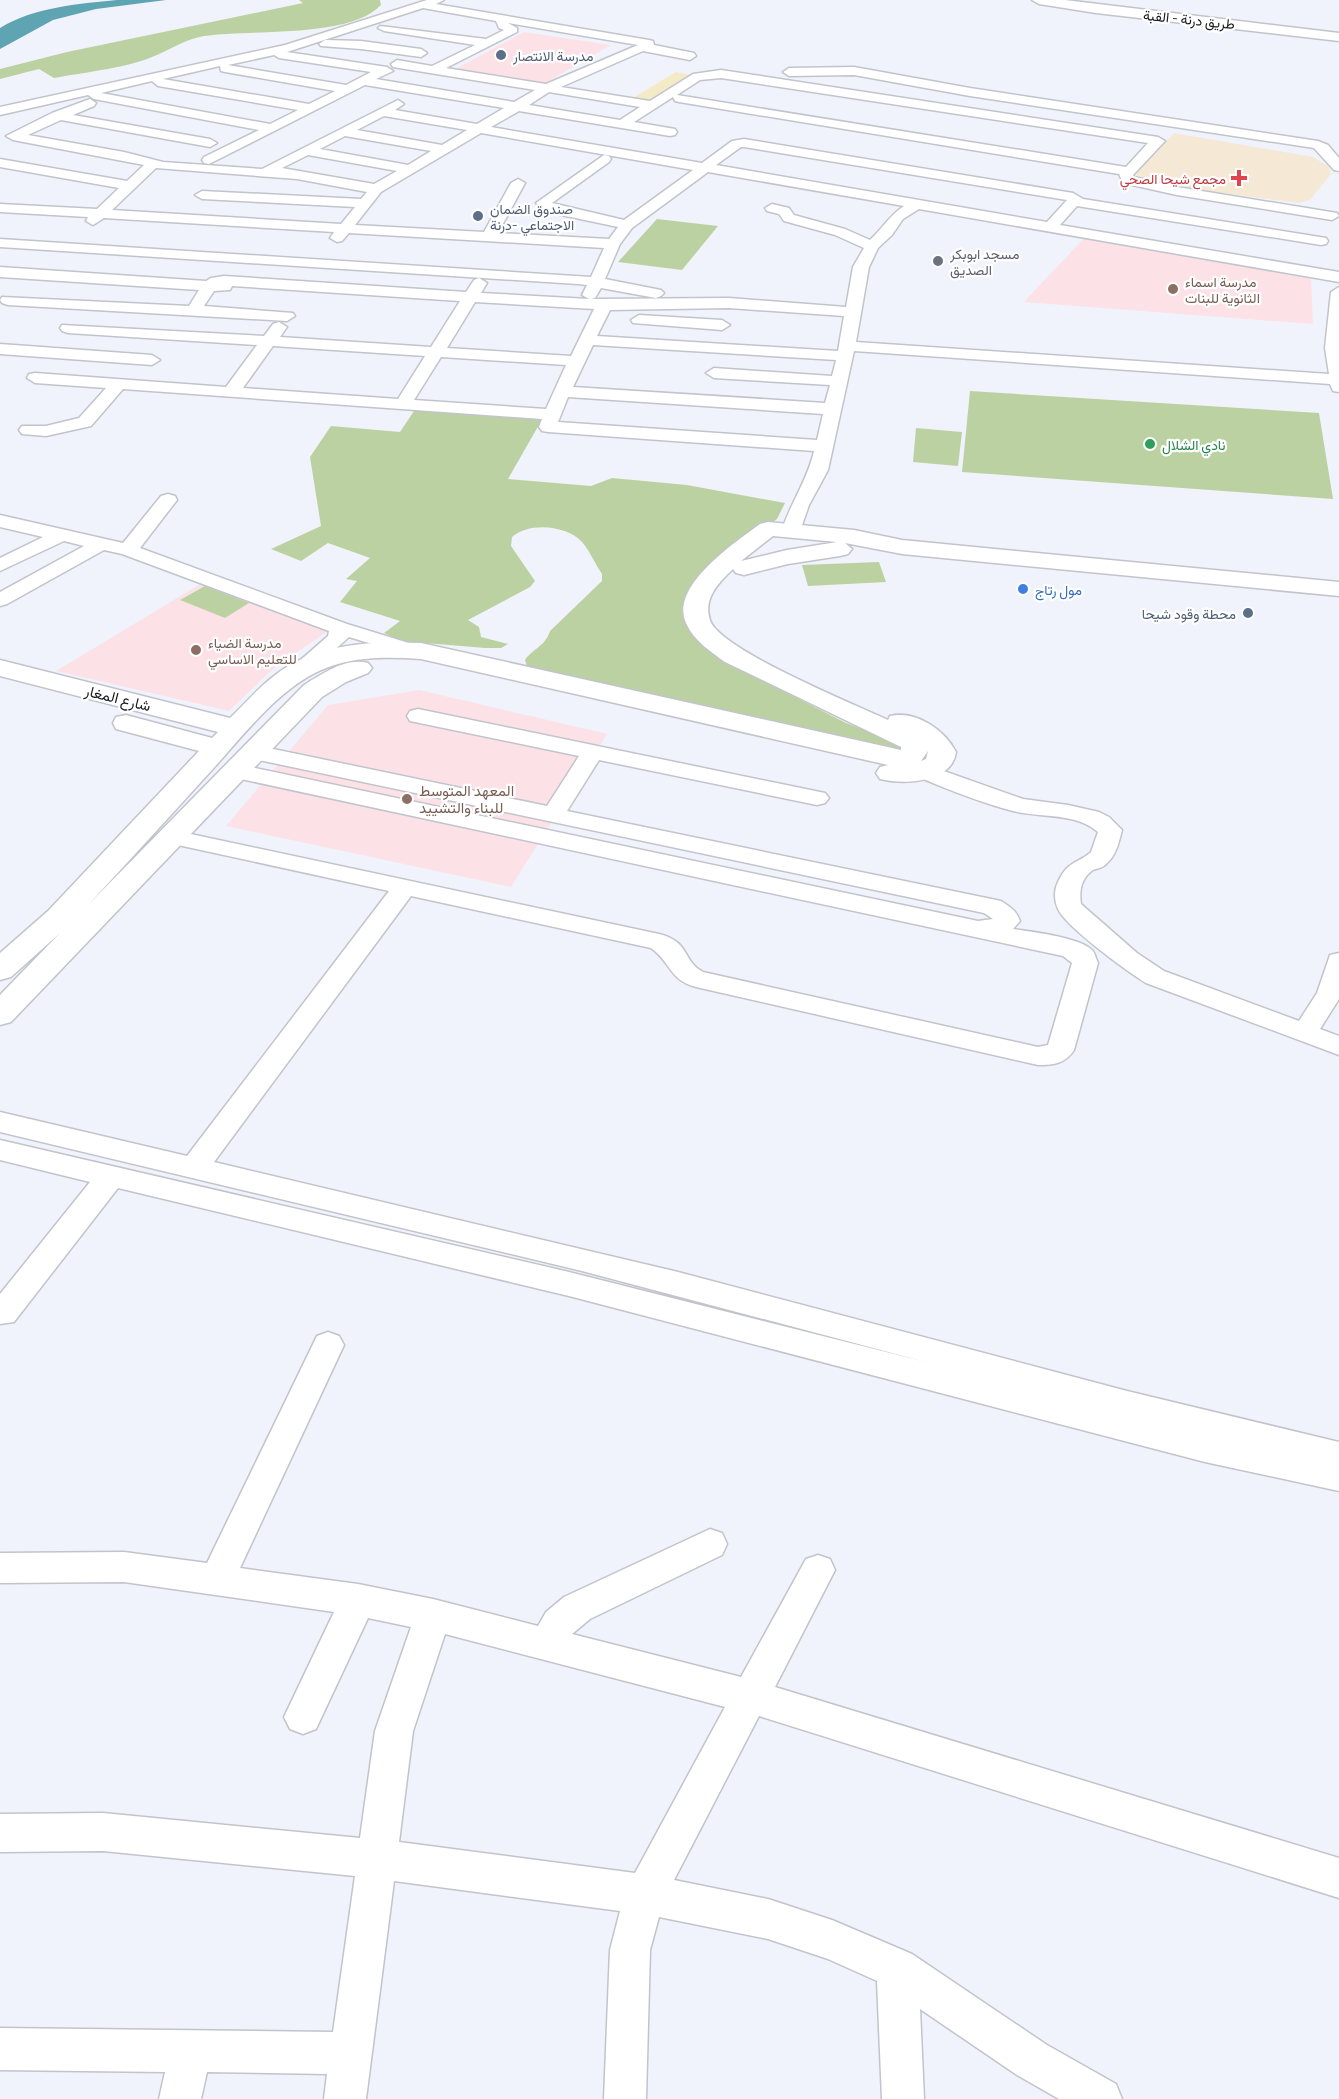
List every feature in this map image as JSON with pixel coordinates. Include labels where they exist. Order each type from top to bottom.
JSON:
[{"type":"main road","name":"طريق درنة - القبة","points":[[1039,0],[1096,9],[1339,37]]},
{"type":"main road","points":[[0,970],[59,918],[226,738],[284,680],[303,668],[327,658],[380,649],[408,649],[894,758],[905,758],[914,753],[916,747],[911,741],[734,657],[716,645],[703,631],[696,617],[698,592],[710,577],[781,527],[810,526],[833,541]]},
{"type":"main road","points":[[781,527],[872,549],[902,547],[1339,589]]},
{"type":"main road","points":[[0,1014],[313,691],[328,680],[369,666],[406,663],[430,666],[887,772],[906,774],[924,771],[940,760],[941,749],[934,739],[747,651],[721,632],[713,617],[713,602],[719,588],[744,568],[781,527]]},
{"type":"main road","points":[[744,568],[787,557],[833,541]]},
{"type":"main road","name":"شارع المغار","points":[[0,668],[226,738]]},
{"type":"main road","name":"شارع المغار","points":[[0,687],[226,738]]},
{"type":"street","points":[[0,111],[288,48],[438,0]]},
{"type":"street","points":[[422,5],[671,47],[714,68],[927,106],[1158,141],[1136,156],[1126,176],[1132,182],[1183,192],[1335,209],[1313,256]]},
{"type":"street","points":[[374,103],[399,103],[422,91],[456,59],[513,30],[503,26],[501,20]]},
{"type":"street","points":[[384,28],[488,43]]},
{"type":"street","points":[[288,48],[342,44],[456,59]]},
{"type":"street","points":[[231,392],[307,289],[321,263],[345,228],[376,189],[548,88],[642,47],[690,56]]},
{"type":"street","points":[[269,52],[384,70],[438,75],[455,74],[651,105]]},
{"type":"street","points":[[209,159],[269,129],[311,112],[344,91],[419,53]]},
{"type":"street","points":[[397,64],[438,75]]},
{"type":"street","points":[[211,65],[344,91],[374,103],[474,132],[604,159],[886,199],[1050,227],[1152,229],[1313,256],[1339,277]]},
{"type":"street","points":[[696,87],[697,77],[714,68],[854,71],[970,92],[1318,145],[1323,147],[1339,167]]},
{"type":"street","points":[[200,89],[240,70]]},
{"type":"street","points":[[231,94],[270,75]]},
{"type":"street","points":[[264,100],[302,81]]},
{"type":"street","points":[[363,81],[516,107],[625,122],[681,125]]},
{"type":"street","points":[[12,139],[119,89],[156,82],[289,104],[311,112]]},
{"type":"street","points":[[23,167],[96,123],[178,85]]},
{"type":"street","points":[[696,87],[679,98],[1128,171]]},
{"type":"street","points":[[625,122],[651,105],[696,87]]},
{"type":"street","points":[[61,174],[131,129],[214,91]]},
{"type":"street","points":[[927,106],[944,96],[970,92]]},
{"type":"street","points":[[81,93],[249,124],[286,134]]},
{"type":"street","points":[[124,156],[248,97]]},
{"type":"street","points":[[268,170],[307,144],[326,141],[343,126],[360,123],[374,103]]},
{"type":"street","points":[[193,151],[289,104]]},
{"type":"street","points":[[637,156],[711,104]]},
{"type":"street","points":[[0,121],[27,111],[167,136],[220,138]]},
{"type":"street","points":[[894,133],[910,121]]},
{"type":"street","points":[[343,126],[444,150]]},
{"type":"street","points":[[474,132],[637,156],[701,171]]},
{"type":"street","points":[[12,139],[47,152],[67,146],[87,150],[108,144]]},
{"type":"street","points":[[825,446],[548,427],[587,340],[597,309],[596,280],[613,244],[627,225],[737,144],[744,143],[1073,196],[1076,202],[1152,229],[1313,256]]},
{"type":"street","points":[[108,144],[124,156],[158,165],[297,175]]},
{"type":"street","points":[[307,144],[410,169]]},
{"type":"street","points":[[5,300],[100,214],[123,186],[158,165],[185,155],[376,189]]},
{"type":"street","points":[[604,159],[543,203],[552,209],[627,225]]},
{"type":"street","points":[[1,164],[123,186]]},
{"type":"street","points":[[178,219],[225,170]]},
{"type":"street","points":[[886,199],[924,172]]},
{"type":"street","points":[[17,181],[123,186]]},
{"type":"street","points":[[403,404],[485,273],[496,237],[518,183]]},
{"type":"street","points":[[1152,229],[1183,192]]},
{"type":"street","points":[[202,195],[366,203]]},
{"type":"street","points":[[886,199],[903,217]]},
{"type":"street","points":[[1050,227],[1076,202]]},
{"type":"street","points":[[781,527],[819,470],[846,351],[861,267],[873,246],[903,217],[922,205]]},
{"type":"street","points":[[0,208],[613,244]]},
{"type":"street","points":[[772,208],[784,211],[789,218],[840,232],[873,246]]},
{"type":"street","points":[[903,217],[948,209]]},
{"type":"street","points":[[0,243],[132,261],[206,266],[214,264],[249,223]]},
{"type":"street","points":[[432,270],[455,235]]},
{"type":"street","points":[[60,251],[219,256],[596,280],[705,302]]},
{"type":"street","points":[[39,351],[68,328],[132,261]]},
{"type":"street","points":[[0,272],[209,286],[307,289],[469,299],[597,309],[722,325]]},
{"type":"street","points":[[194,311],[209,286]]},
{"type":"street","points":[[587,340],[718,348],[846,351],[1338,382],[1333,348],[1339,292]]},
{"type":"street","points":[[5,300],[83,310],[194,311],[287,316]]},
{"type":"street","points":[[597,309],[705,302],[854,312]]},
{"type":"street","points":[[710,438],[714,373],[722,325],[729,303]]},
{"type":"street","points":[[68,328],[437,350],[577,361]]},
{"type":"street","points":[[0,349],[152,360]]},
{"type":"street","points":[[714,373],[839,381]]},
{"type":"street","points":[[35,378],[403,404],[558,402],[713,404],[833,409]]},
{"type":"street","points":[[28,430],[46,430],[85,422],[119,384]]},
{"type":"street","points":[[128,550],[168,501]]},
{"type":"street","points":[[0,521],[128,550],[340,628],[408,649]]},
{"type":"street","points":[[0,565],[62,534]]},
{"type":"street","points":[[0,600],[103,543]]},
{"type":"street","points":[[303,668],[338,638],[340,628]]},
{"type":"street","points":[[418,716],[817,798]]},
{"type":"street","points":[[553,815],[593,752]]},
{"type":"street","points":[[245,762],[553,815],[992,907],[1003,912],[1014,930]]},
{"type":"street","points":[[172,837],[659,942],[673,951],[677,964],[683,972],[696,979],[1038,1056],[1052,1056],[1062,1046],[1086,963],[1085,959],[1071,949],[1014,930],[978,929],[245,762]]},
{"type":"street","points":[[924,771],[981,794],[1030,808],[1054,809],[1103,823],[1110,830],[1107,843],[1097,861],[1086,864],[1070,882],[1066,899],[1071,910],[1128,959],[1155,977],[1339,1046]]},
{"type":"street","points":[[193,1169],[405,887]]},
{"type":"street","points":[[1305,1032],[1330,993],[1339,961]]},
{"type":"street","points":[[0,1122],[628,1272],[1182,1419],[1339,1456]]},
{"type":"street","points":[[0,1150],[569,1284],[1204,1448],[1339,1477]]},
{"type":"street","points":[[3,1313],[111,1176]]},
{"type":"street","points":[[217,1580],[328,1345]]},
{"type":"street","points":[[548,1643],[559,1623],[577,1608],[710,1544]]},
{"type":"street","points":[[0,1568],[124,1567],[358,1600],[432,1615],[749,1696],[1339,1878]]},
{"type":"street","points":[[625,2099],[630,1950],[645,1894],[818,1570]]},
{"type":"street","points":[[303,1717],[358,1600]]},
{"type":"street","points":[[345,2099],[394,1731],[432,1615]]},
{"type":"street","points":[[0,1833],[103,1832],[376,1859],[645,1894],[768,1919],[832,1941],[897,1969],[1032,2060],[1101,2099]]},
{"type":"street","points":[[897,1969],[903,2099]]},
{"type":"street","points":[[0,2049],[351,2053]]},
{"type":"street","points":[[180,2099],[191,2051]]},
{"type":"shaded area","points":[[524,32],[611,45],[540,86],[452,71]]},
{"type":"shaded area","points":[[1174,133],[1313,157],[1328,166],[1331,174],[1310,200],[1299,203],[1156,184],[1134,174]]},
{"type":"shaded area","name":"مدرسة اسماء الثانوية للبنات","points":[[1085,237],[1311,277],[1313,324],[1024,302]]},
{"type":"shaded area","name":"مدرسة الضياء للتعليم الاساسي","points":[[202,583],[328,631],[274,668],[229,711],[56,671]]},
{"type":"shaded area","name":"المعهد المتوسط للبناء والتشييد","points":[[419,690],[607,734],[511,887],[226,826],[328,705]]},
{"type":"green space","points":[[299,0],[380,0],[381,5],[366,16],[323,28],[197,37],[157,55],[120,66],[54,78],[39,69],[0,79],[0,69],[67,52],[303,3]]},
{"type":"green space","points":[[657,219],[718,226],[682,270],[618,262]]},
{"type":"green space","name":"نادي الشلال","points":[[970,391],[1319,413],[1333,499],[962,472]]},
{"type":"green space","points":[[416,408],[544,416],[508,479],[591,486],[612,478],[687,485],[785,503],[777,519],[719,563],[693,630],[701,644],[728,663],[846,723],[907,746],[911,753],[539,672],[527,666],[525,660],[545,641],[550,631],[602,581],[602,574],[582,542],[575,536],[557,529],[528,529],[512,537],[511,546],[535,581],[530,587],[468,620],[479,627],[481,637],[508,644],[501,648],[485,648],[401,641],[384,633],[400,621],[340,602],[357,581],[346,579],[370,558],[328,543],[301,561],[271,549],[321,526],[310,457],[331,426],[400,432]]},
{"type":"green space","points":[[916,428],[962,432],[958,466],[913,462]]},
{"type":"green space","points":[[879,562],[886,582],[808,586],[802,565]]},
{"type":"green space","points":[[205,586],[249,603],[225,618],[180,600]]},
{"type":"sand","points":[[676,72],[699,77],[655,106],[628,101]]},
{"type":"water","points":[[117,0],[166,0],[96,9],[53,20],[0,49],[0,28],[27,15],[87,3]]},
{"type":"place","name":"مدرسة الانتصار","points":[[501,55]]},
{"type":"place","name":"مجمع شيحا الصحي","points":[[1239,178]]},
{"type":"place","name":"صندوق الضمان الاجتماعي -درنة","points":[[478,216]]},
{"type":"place","name":"مسجد ابوبكر الصديق","points":[[938,261]]},
{"type":"place","name":"مدرسة اسماء الثانوية للبنات","points":[[1173,289]]},
{"type":"place","name":"نادي الشلال","points":[[1150,444]]},
{"type":"place","name":"مول رتاج","points":[[1023,589]]},
{"type":"place","name":"محطة وقود شيحا","points":[[1248,613]]},
{"type":"place","name":"مدرسة الضياء للتعليم الاساسي","points":[[196,650]]},
{"type":"place","name":"المعهد المتوسط للبناء والتشييد","points":[[407,799]]}]
